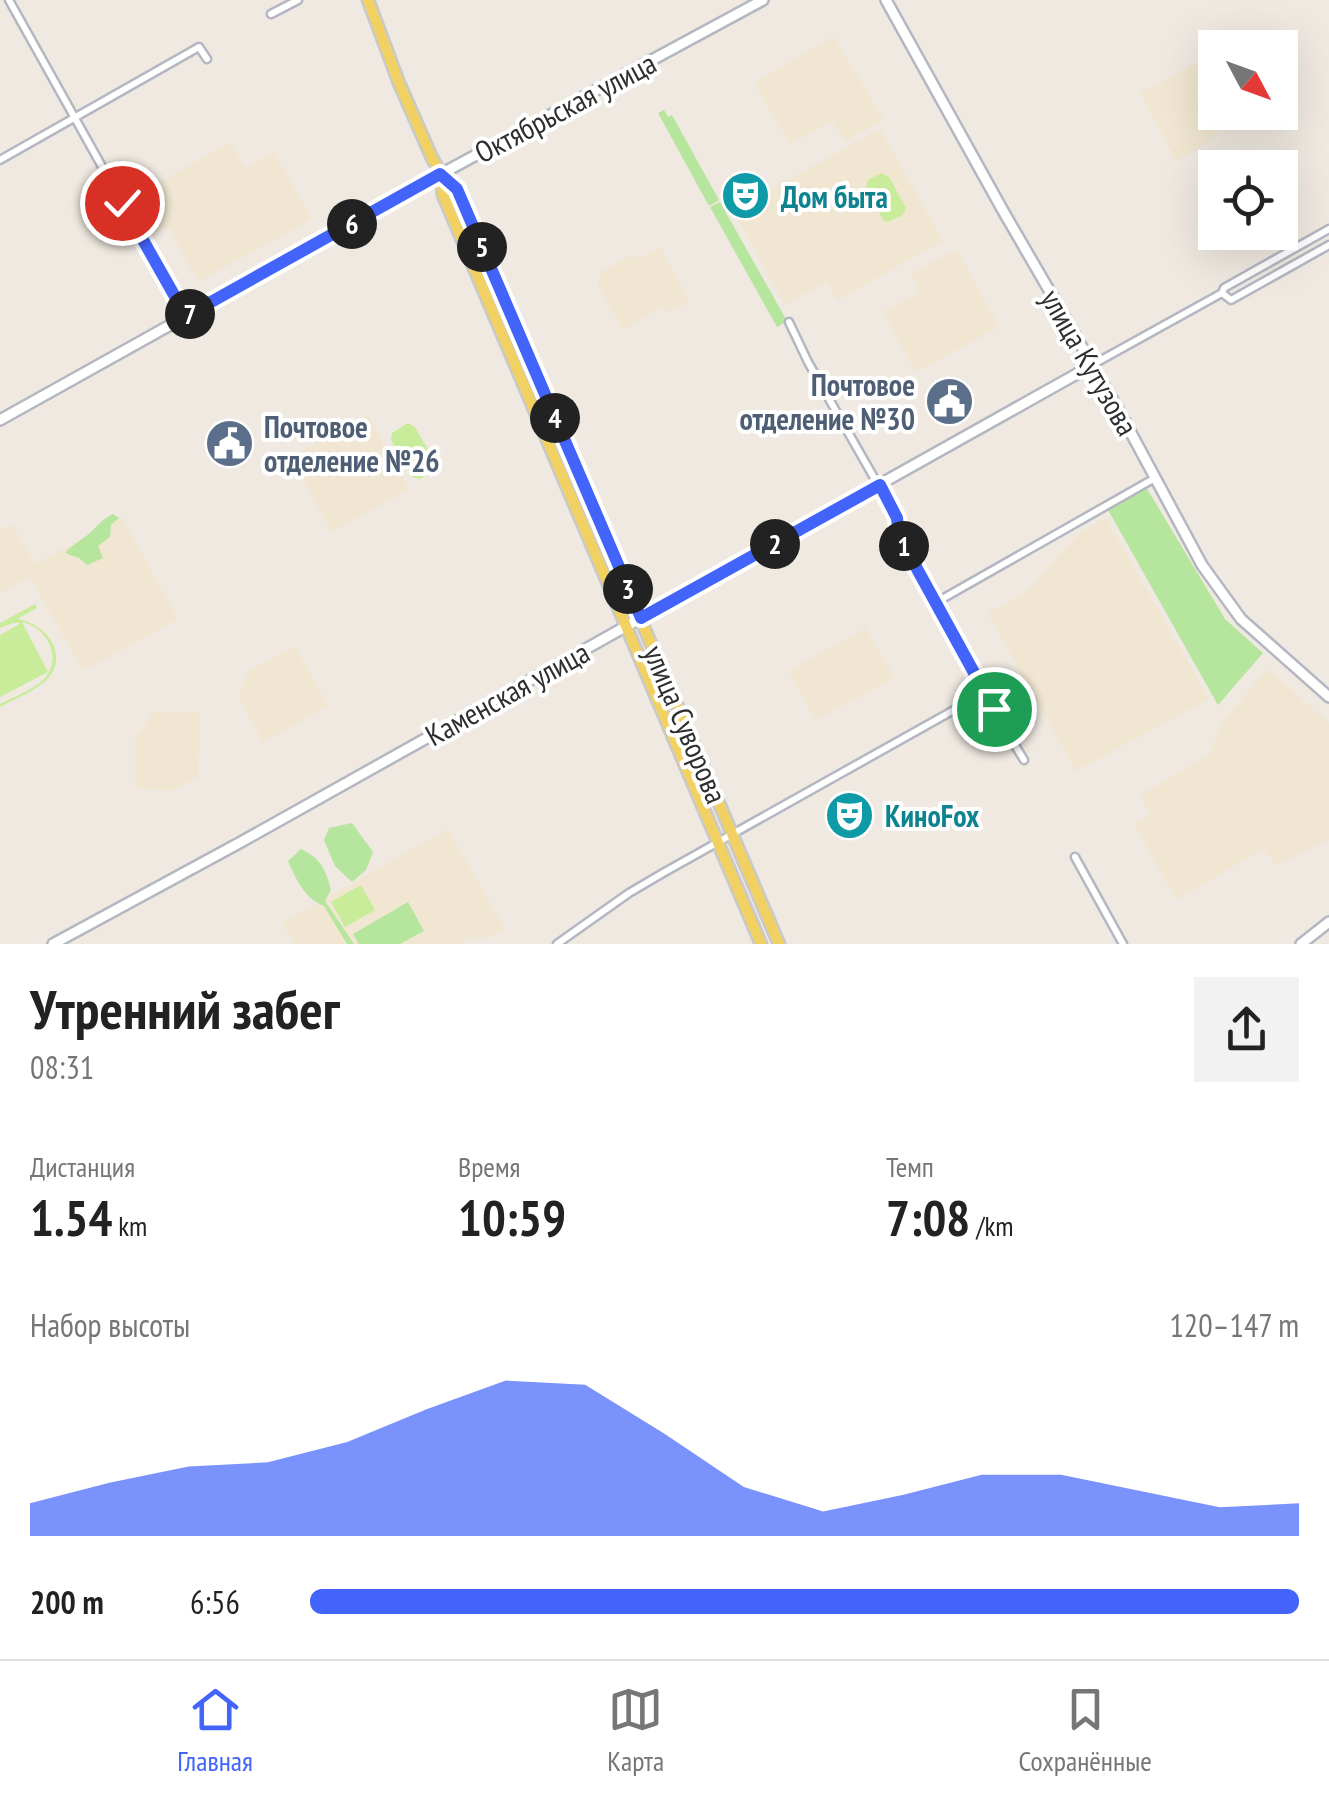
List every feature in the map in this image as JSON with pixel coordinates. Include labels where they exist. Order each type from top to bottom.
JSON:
[{"type":"main road","points":[[368,0],[399,83],[440,174]]},
{"type":"main road","name":"улица Суворова","points":[[440,174],[457,189],[780,944]]},
{"type":"main road","name":"улица Суворова","points":[[440,174],[442,195],[761,944]]},
{"type":"street","points":[[10,0],[186,316]]},
{"type":"street","points":[[271,14],[298,0]]},
{"type":"street","name":"Октябрьская улица","points":[[0,420],[440,174],[763,0]]},
{"type":"street","name":"улица Кутузова","points":[[886,0],[1202,565],[1241,619],[1329,697]]},
{"type":"street","points":[[0,159],[199,47],[207,59]]},
{"type":"street","name":"Каменская улица","points":[[53,944],[1222,294],[1224,288],[1329,229]]},
{"type":"street","name":"Каменская улица","points":[[1222,294],[1232,300],[1329,245]]},
{"type":"street","points":[[789,322],[897,518],[899,536],[1024,760]]},
{"type":"street","points":[[935,603],[1155,478]]},
{"type":"street","points":[[558,944],[629,894],[986,692]]},
{"type":"street","points":[[1075,857],[1123,944]]},
{"type":"street","points":[[1301,944],[1329,922]]},
{"type":"shaded area","points":[[834,36],[884,120],[845,141],[833,121],[790,144],[754,83]]},
{"type":"shaded area","points":[[1198,62],[1198,130],[1221,130],[1210,142],[1176,161],[1140,93]]},
{"type":"shaded area","points":[[880,129],[943,241],[838,300],[827,282],[785,305],[738,220],[768,204],[763,194]]},
{"type":"shaded area","points":[[230,142],[246,168],[274,152],[312,219],[198,282],[168,227],[156,233],[145,215],[163,205],[153,186]]},
{"type":"shaded area","points":[[660,247],[690,301],[671,312],[661,308],[623,330],[597,284],[601,272],[631,255],[640,259]]},
{"type":"shaded area","points":[[957,249],[999,327],[916,372],[883,312],[920,292],[911,274]]},
{"type":"shaded area","points":[[368,415],[409,489],[332,532],[291,457]]},
{"type":"shaded area","points":[[122,517],[178,619],[83,671],[30,577],[0,593],[0,531],[12,524],[35,564]]},
{"type":"shaded area","points":[[1106,518],[1209,699],[1076,771],[988,614],[1025,592],[1082,531]]},
{"type":"shaded area","points":[[866,628],[895,678],[815,720],[789,671]]},
{"type":"shaded area","points":[[295,646],[328,706],[263,742],[239,699],[246,673]]},
{"type":"shaded area","points":[[1268,669],[1329,723],[1329,839],[1277,865],[1263,849],[1176,900],[1134,823],[1150,814],[1140,795],[1209,755],[1222,722]]},
{"type":"shaded area","points":[[154,712],[200,712],[198,776],[173,791],[135,789],[135,738]]},
{"type":"shaded area","points":[[448,829],[505,929],[485,940],[473,935],[459,944],[294,944],[282,923]]},
{"type":"green space","points":[[664,110],[668,117],[672,115],[719,200],[709,206],[658,113]]},
{"type":"green space","points":[[881,173],[889,177],[906,208],[903,215],[887,222],[866,187],[868,180]]},
{"type":"green space","points":[[720,202],[787,321],[777,327],[710,207]]},
{"type":"green space","points":[[496,289],[625,593],[621,595],[491,291]]},
{"type":"green space","points":[[408,423],[415,427],[435,462],[433,471],[420,479],[412,477],[391,440],[392,433]]},
{"type":"green space","points":[[1146,487],[1225,619],[1263,653],[1218,705],[1107,508]]},
{"type":"green space","points":[[113,514],[119,518],[111,525],[110,537],[98,546],[103,558],[87,565],[65,553],[104,519]]},
{"type":"green space","points":[[35,604],[37,608],[17,619],[28,622],[47,635],[53,644],[56,664],[43,683],[0,707],[39,683],[50,671],[50,645],[39,630],[22,622],[48,672],[0,697],[0,635],[21,623],[0,628],[0,623]]},
{"type":"green space","points":[[352,823],[373,852],[366,870],[352,882],[335,866],[324,840],[329,828]]},
{"type":"green space","points":[[301,849],[324,870],[331,890],[325,901],[354,944],[347,944],[324,906],[311,898],[298,881],[288,861]]},
{"type":"green space","points":[[361,885],[375,910],[345,927],[331,902]]},
{"type":"green space","points":[[408,902],[424,931],[400,944],[359,944],[353,934]]},
{"type":"place","name":"Дом быта","points":[[746,196]]},
{"type":"place","name":"Почтовое отделение №30","points":[[950,401]]},
{"type":"place","name":"Почтовое отделение №26","points":[[229,443]]},
{"type":"place","name":"КиноFox","points":[[850,815]]},
{"type":"route","points":[[122,203],[186,316],[440,174],[457,189],[641,618],[880,485],[897,518],[899,536],[994,709]]}]
